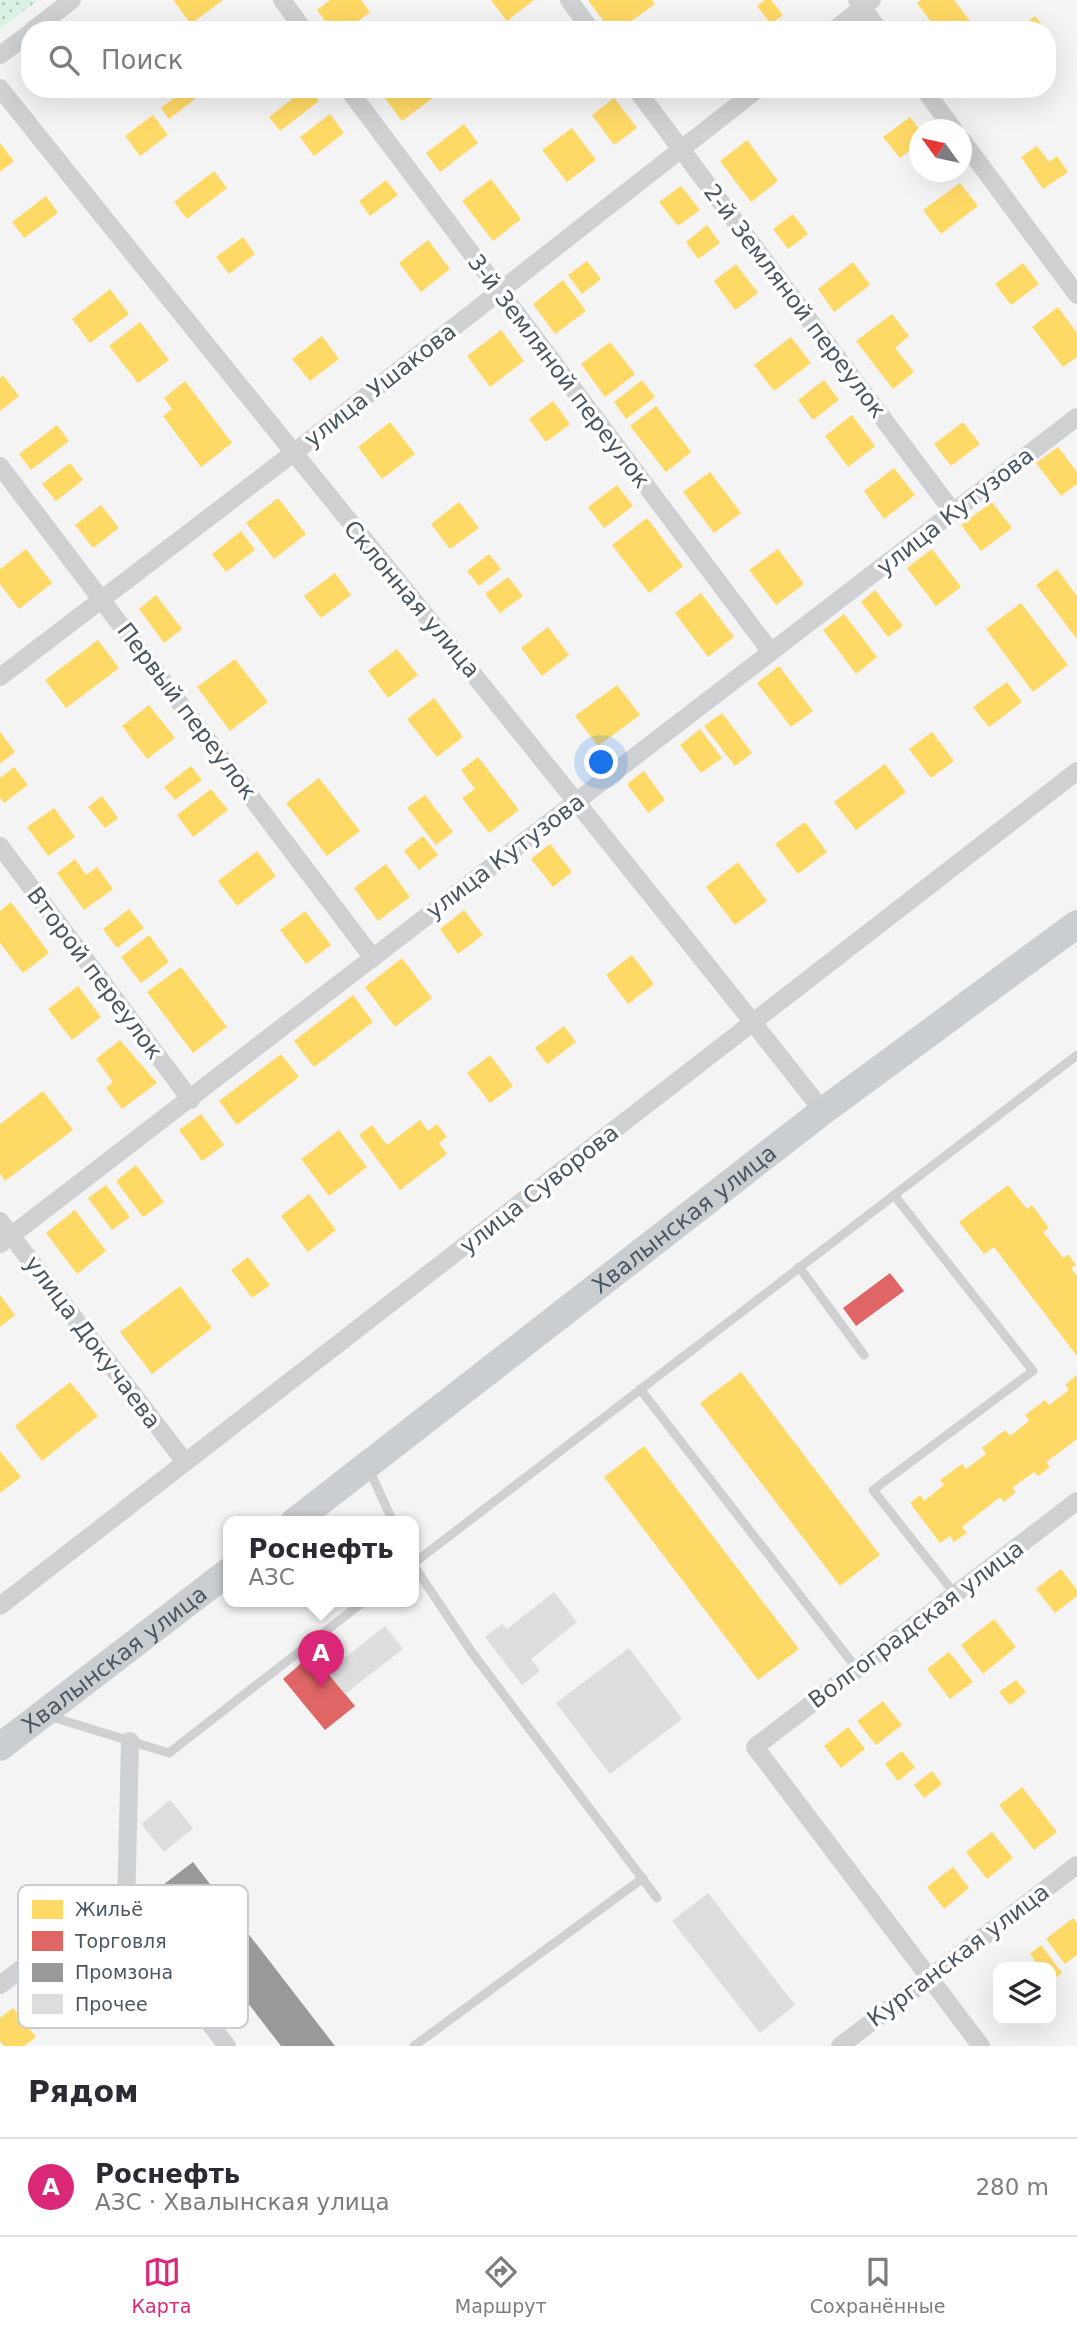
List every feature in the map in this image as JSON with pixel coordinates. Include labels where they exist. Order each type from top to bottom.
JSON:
[{"type":"main road","name":"Хвалынская улица","points":[[302,1516],[823,1111],[1074,932]]},
{"type":"main road","name":"Хвалынская улица","points":[[0,1747],[223,1576]]},
{"type":"street","points":[[45,21],[72,0]]},
{"type":"street","points":[[282,0],[297,21]]},
{"type":"street","points":[[569,0],[585,21]]},
{"type":"street","points":[[844,21],[864,2],[875,21]]},
{"type":"street","points":[[0,55],[21,39]]},
{"type":"street","name":"Склонная улица","points":[[0,88],[292,454],[578,800],[823,1111]]},
{"type":"street","name":"3-й Земляной переулок","points":[[355,98],[771,652]]},
{"type":"street","name":"2-й Земляной переулок","points":[[643,98],[953,512]]},
{"type":"street","name":"улица Ушакова","points":[[0,677],[292,454],[747,98]]},
{"type":"street","points":[[931,98],[946,119]]},
{"type":"street","points":[[972,155],[1077,295]]},
{"type":"street","name":"улица Кутузова","points":[[4,1233],[191,1100],[1077,417]]},
{"type":"street","name":"Первый переулок","points":[[0,466],[373,958]]},
{"type":"street","name":"улица Суворова","points":[[0,1606],[1077,771]]},
{"type":"street","name":"Второй переулок","points":[[0,846],[191,1100]]},
{"type":"street","name":"улица Докучаева","points":[[4,1233],[185,1462]]},
{"type":"street","name":"Волгоградская улица","points":[[929,1978],[755,1747],[1077,1501]]},
{"type":"street","points":[[127,1885],[130,1741]]},
{"type":"street","name":"Курганская улица","points":[[840,2046],[1077,1865]]},
{"type":"street","points":[[0,1985],[18,1971]]},
{"type":"street","points":[[929,1978],[981,2046]]},
{"type":"street","points":[[213,2028],[227,2046]]},
{"type":"lane","points":[[419,1560],[1077,1055]]},
{"type":"lane","points":[[894,1195],[1033,1371],[873,1490],[955,1594]]},
{"type":"lane","points":[[799,1267],[864,1355]]},
{"type":"lane","points":[[640,1390],[857,1669]]},
{"type":"lane","points":[[368,1465],[390,1516]]},
{"type":"lane","points":[[419,1572],[474,1654],[657,1898]]},
{"type":"lane","points":[[44,1714],[169,1753],[357,1607]]},
{"type":"lane","points":[[414,2046],[643,1878]]},
{"type":"green space","points":[[0,0],[38,0],[0,29]]},
{"type":"building: Жильё","points":[[173,0],[223,0],[195,21],[189,21]]},
{"type":"building: Жильё","points":[[330,0],[361,0],[370,12],[358,21],[325,21],[317,10]]},
{"type":"building: Жильё","points":[[491,0],[534,0],[507,21]]},
{"type":"building: Жильё","points":[[588,0],[652,0],[655,4],[631,21],[603,21]]},
{"type":"building: Жильё","points":[[765,0],[771,0],[783,15],[775,21],[769,21],[757,6]]},
{"type":"building: Жильё","points":[[921,0],[954,0],[970,21],[930,21],[917,3]]},
{"type":"building: Жильё","points":[[174,98],[196,98],[169,119],[161,108]]},
{"type":"building: Жильё","points":[[293,98],[317,98],[319,101],[280,131],[269,117]]},
{"type":"building: Жильё","points":[[385,98],[433,98],[402,121]]},
{"type":"building: Жильё","points":[[614,98],[637,128],[614,145],[592,115]]},
{"type":"building: Жильё","points":[[330,114],[344,133],[314,156],[300,137]]},
{"type":"building: Жильё","points":[[153,115],[168,135],[140,156],[125,136]]},
{"type":"building: Жильё","points":[[910,117],[912,119],[909,119],[909,151],[900,158],[883,137]]},
{"type":"building: Жильё","points":[[464,124],[478,143],[440,172],[426,153]]},
{"type":"building: Жильё","points":[[572,128],[596,160],[567,182],[542,150]]},
{"type":"building: Жильё","points":[[747,140],[778,181],[751,202],[720,161]]},
{"type":"building: Жильё","points":[[0,143],[14,161],[0,172]]},
{"type":"building: Жильё","points":[[1037,146],[1049,162],[1057,156],[1068,172],[1043,189],[1021,157]]},
{"type":"building: Жильё","points":[[214,171],[227,188],[187,219],[174,202]]},
{"type":"building: Жильё","points":[[491,179],[521,219],[493,241],[462,201]]},
{"type":"building: Жильё","points":[[386,180],[398,195],[370,216],[359,201]]},
{"type":"building: Жильё","points":[[960,183],[978,206],[941,234],[923,210]]},
{"type":"building: Жильё","points":[[681,186],[700,210],[678,226],[659,202]]},
{"type":"building: Жильё","points":[[46,196],[58,213],[24,238],[12,222]]},
{"type":"building: Жильё","points":[[793,214],[808,234],[788,249],[773,229]]},
{"type":"building: Жильё","points":[[707,225],[720,243],[698,259],[686,242]]},
{"type":"building: Жильё","points":[[243,237],[255,254],[229,274],[216,257]]},
{"type":"building: Жильё","points":[[428,240],[450,269],[421,292],[399,263]]},
{"type":"building: Жильё","points":[[587,261],[601,279],[582,294],[568,275]]},
{"type":"building: Жильё","points":[[853,262],[870,285],[834,312],[818,289]]},
{"type":"building: Жильё","points":[[1023,263],[1039,284],[1011,305],[995,284]]},
{"type":"building: Жильё","points":[[736,264],[758,293],[735,310],[714,281]]},
{"type":"building: Жильё","points":[[563,280],[586,311],[555,334],[533,304]]},
{"type":"building: Жильё","points":[[110,289],[129,314],[90,343],[72,319]]},
{"type":"building: Жильё","points":[[1058,307],[1077,333],[1077,357],[1063,367],[1032,327]]},
{"type":"building: Жильё","points":[[892,314],[909,336],[895,348],[914,372],[893,389],[856,341]]},
{"type":"building: Жильё","points":[[140,322],[169,360],[138,383],[109,346]]},
{"type":"building: Жильё","points":[[501,330],[524,361],[490,387],[467,356]]},
{"type":"building: Жильё","points":[[322,336],[339,359],[310,381],[292,359]]},
{"type":"building: Жильё","points":[[791,337],[811,363],[774,391],[754,365]]},
{"type":"building: Жильё","points":[[610,342],[635,374],[605,397],[581,364]]},
{"type":"building: Жильё","points":[[3,375],[19,396],[0,411],[0,378]]},
{"type":"building: Жильё","points":[[642,380],[655,397],[626,419],[614,402]]},
{"type":"building: Жильё","points":[[824,380],[839,400],[813,420],[798,400]]},
{"type":"building: Жильё","points":[[185,381],[232,443],[201,467],[163,416],[172,409],[164,398]]},
{"type":"building: Жильё","points":[[553,401],[570,424],[546,442],[529,419]]},
{"type":"building: Жильё","points":[[656,406],[691,452],[666,472],[630,426]]},
{"type":"building: Жильё","points":[[852,415],[875,446],[848,467],[825,436]]},
{"type":"building: Жильё","points":[[390,422],[415,454],[382,479],[358,447]]},
{"type":"building: Жильё","points":[[963,422],[980,444],[951,466],[934,444]]},
{"type":"building: Жильё","points":[[57,425],[69,441],[31,470],[19,454]]},
{"type":"building: Жильё","points":[[1058,447],[1077,472],[1077,484],[1061,496],[1036,463]]},
{"type":"building: Жильё","points":[[70,463],[83,480],[56,501],[42,484]]},
{"type":"building: Жильё","points":[[894,468],[915,495],[884,519],[864,491]]},
{"type":"building: Жильё","points":[[710,472],[741,513],[714,533],[683,492]]},
{"type":"building: Жильё","points":[[617,485],[633,506],[604,528],[588,507]]},
{"type":"building: Жильё","points":[[278,498],[306,534],[274,559],[246,523]]},
{"type":"building: Жильё","points":[[459,502],[479,528],[450,549],[431,524]]},
{"type":"building: Жильё","points":[[992,502],[1012,528],[981,551],[961,525]]},
{"type":"building: Жильё","points":[[101,505],[119,528],[93,548],[75,525]]},
{"type":"building: Жильё","points":[[647,518],[683,566],[649,593],[612,545]]},
{"type":"building: Жильё","points":[[241,531],[255,550],[226,572],[212,554]]},
{"type":"building: Жильё","points":[[26,549],[52,583],[19,609],[0,584],[0,569]]},
{"type":"building: Жильё","points":[[778,549],[804,584],[776,605],[749,570]]},
{"type":"building: Жильё","points":[[932,549],[961,587],[936,606],[907,568]]},
{"type":"building: Жильё","points":[[489,554],[501,569],[479,586],[467,571]]},
{"type":"building: Жильё","points":[[1057,569],[1077,596],[1077,639],[1036,585]]},
{"type":"building: Жильё","points":[[335,573],[351,595],[321,618],[304,596]]},
{"type":"building: Жильё","points":[[508,577],[523,596],[500,613],[485,594]]},
{"type":"building: Жильё","points":[[875,590],[903,626],[888,637],[861,602]]},
{"type":"building: Жильё","points":[[701,593],[734,637],[708,657],[675,613]]},
{"type":"building: Жильё","points":[[156,595],[182,629],[164,643],[139,609]]},
{"type":"building: Жильё","points":[[1021,603],[1068,665],[1033,692],[986,629]]},
{"type":"building: Жильё","points":[[844,614],[877,657],[856,674],[823,630]]},
{"type":"building: Жильё","points":[[548,627],[569,655],[542,676],[521,648]]},
{"type":"building: Жильё","points":[[98,640],[119,668],[66,708],[45,680]]},
{"type":"building: Жильё","points":[[397,649],[418,675],[388,698],[368,671]]},
{"type":"building: Жильё","points":[[235,659],[268,702],[230,731],[197,687]]},
{"type":"building: Жильё","points":[[779,666],[813,711],[791,727],[757,683]]},
{"type":"building: Жильё","points":[[1007,682],[1022,702],[989,727],[973,707]]},
{"type":"building: Жильё","points":[[617,685],[640,715],[598,746],[575,716]]},
{"type":"building: Жильё","points":[[434,698],[463,737],[437,757],[407,719]]},
{"type":"building: Жильё","points":[[149,705],[175,738],[147,759],[122,726]]},
{"type":"building: Жильё","points":[[722,713],[752,753],[735,766],[704,726]]},
{"type":"building: Жильё","points":[[700,729],[722,758],[701,773],[680,745]]},
{"type":"building: Жильё","points":[[0,732],[15,752],[0,764]]},
{"type":"building: Жильё","points":[[932,732],[954,761],[931,778],[909,749]]},
{"type":"building: Жильё","points":[[478,757],[519,810],[489,833],[462,798],[475,789],[461,770]]},
{"type":"building: Жильё","points":[[885,764],[906,792],[856,830],[834,802]]},
{"type":"building: Жильё","points":[[191,766],[202,780],[175,800],[164,787]]},
{"type":"building: Жильё","points":[[14,767],[28,785],[4,803],[0,798],[0,778]]},
{"type":"building: Жильё","points":[[644,771],[665,800],[648,813],[627,784]]},
{"type":"building: Жильё","points":[[319,778],[360,831],[327,856],[286,803]]},
{"type":"building: Жильё","points":[[211,789],[228,810],[193,837],[177,815]]},
{"type":"building: Жильё","points":[[425,795],[453,832],[436,845],[407,808]]},
{"type":"building: Жильё","points":[[102,796],[118,818],[105,828],[88,807]]},
{"type":"building: Жильё","points":[[54,808],[75,837],[48,856],[27,827]]},
{"type":"building: Жильё","points":[[805,822],[827,852],[798,874],[775,844]]},
{"type":"building: Жильё","points":[[423,836],[438,855],[419,870],[404,851]]},
{"type":"building: Жильё","points":[[550,844],[572,872],[553,887],[531,859]]},
{"type":"building: Жильё","points":[[257,851],[276,876],[237,906],[218,881]]},
{"type":"building: Жильё","points":[[75,859],[86,875],[97,867],[113,889],[84,910],[57,873]]},
{"type":"building: Жильё","points":[[738,862],[767,901],[735,925],[706,887]]},
{"type":"building: Жильё","points":[[386,864],[410,897],[378,921],[354,888]]},
{"type":"building: Жильё","points":[[11,902],[49,953],[23,973],[0,943],[0,911]]},
{"type":"building: Жильё","points":[[129,909],[144,928],[117,948],[103,929]]},
{"type":"building: Жильё","points":[[464,910],[483,935],[458,954],[440,929]]},
{"type":"building: Жильё","points":[[305,911],[331,945],[306,964],[280,930]]},
{"type":"building: Жильё","points":[[149,935],[169,962],[141,983],[121,957]]},
{"type":"building: Жильё","points":[[632,955],[654,984],[628,1004],[606,975]]},
{"type":"building: Жильё","points":[[402,958],[432,998],[395,1027],[365,987]]},
{"type":"building: Жильё","points":[[181,967],[227,1027],[193,1053],[147,992]]},
{"type":"building: Жильё","points":[[78,986],[101,1017],[72,1040],[48,1009]]},
{"type":"building: Жильё","points":[[353,995],[373,1022],[314,1067],[294,1041]]},
{"type":"building: Жильё","points":[[564,1026],[576,1042],[547,1064],[535,1048]]},
{"type":"building: Жильё","points":[[120,1040],[157,1083],[122,1109],[106,1088],[113,1082],[96,1059]]},
{"type":"building: Жильё","points":[[281,1054],[299,1077],[237,1125],[219,1101]]},
{"type":"building: Жильё","points":[[490,1055],[513,1086],[490,1103],[467,1073]]},
{"type":"building: Жильё","points":[[43,1091],[73,1130],[5,1181],[0,1174],[0,1124]]},
{"type":"building: Жильё","points":[[201,1114],[224,1145],[202,1161],[179,1130]]},
{"type":"building: Жильё","points":[[420,1120],[428,1131],[437,1124],[447,1137],[439,1143],[447,1154],[400,1190],[359,1135],[372,1125],[387,1145]]},
{"type":"building: Жильё","points":[[339,1130],[367,1167],[329,1196],[301,1159]]},
{"type":"building: Жильё","points":[[136,1165],[164,1202],[143,1217],[116,1181]]},
{"type":"building: Жильё","points":[[106,1185],[130,1217],[112,1230],[88,1198]]},
{"type":"building: Жильё","points":[[1008,1185],[1027,1209],[1032,1205],[1049,1228],[1043,1232],[1063,1258],[1068,1254],[1076,1265],[1071,1268],[1077,1276],[1077,1356],[994,1247],[984,1254],[959,1222]]},
{"type":"building: Жильё","points":[[309,1194],[336,1230],[308,1252],[281,1216]]},
{"type":"building: Жильё","points":[[75,1210],[106,1251],[77,1274],[46,1233]]},
{"type":"building: Жильё","points":[[248,1257],[270,1285],[252,1298],[231,1270]]},
{"type":"building: Жильё","points":[[180,1286],[212,1328],[152,1374],[120,1332]]},
{"type":"building: Жильё","points":[[0,1295],[15,1315],[0,1327]]},
{"type":"building: Жильё","points":[[741,1372],[880,1555],[840,1586],[700,1403]]},
{"type":"building: Жильё","points":[[1077,1375],[1077,1439],[1046,1462],[1050,1467],[1038,1476],[1034,1472],[1012,1488],[1016,1492],[1004,1502],[1000,1497],[962,1527],[967,1533],[954,1542],[950,1536],[940,1543],[910,1503],[920,1495],[924,1501],[944,1485],[940,1480],[962,1464],[966,1469],[986,1454],[982,1448],[1005,1430],[1010,1436],[1029,1421],[1025,1415],[1045,1400],[1049,1405],[1069,1390],[1065,1385]]},
{"type":"building: Жильё","points":[[70,1382],[98,1416],[42,1461],[15,1426]]},
{"type":"building: Жильё","points":[[644,1446],[799,1649],[758,1680],[604,1477]]},
{"type":"building: Жильё","points":[[0,1451],[21,1477],[0,1493]]},
{"type":"building: Жильё","points":[[1061,1569],[1077,1590],[1077,1596],[1055,1613],[1036,1589]]},
{"type":"building: Жильё","points":[[994,1619],[1016,1647],[983,1674],[961,1645]]},
{"type":"building: Жильё","points":[[949,1652],[973,1682],[950,1699],[927,1669]]},
{"type":"building: Жильё","points":[[1016,1680],[1026,1692],[1010,1705],[999,1692]]},
{"type":"building: Жильё","points":[[883,1701],[902,1725],[876,1745],[857,1721]]},
{"type":"building: Жильё","points":[[848,1727],[865,1749],[841,1768],[824,1746]]},
{"type":"building: Жильё","points":[[902,1751],[915,1767],[898,1781],[885,1764]]},
{"type":"building: Жильё","points":[[932,1771],[942,1784],[924,1798],[914,1785]]},
{"type":"building: Жильё","points":[[1022,1787],[1057,1832],[1034,1850],[999,1805]]},
{"type":"building: Жильё","points":[[992,1832],[1013,1858],[987,1879],[966,1852]]},
{"type":"building: Жильё","points":[[953,1867],[969,1888],[944,1909],[927,1887]]},
{"type":"building: Жильё","points":[[1073,1918],[1077,1923],[1077,1955],[1065,1964],[1046,1939]]},
{"type":"building: Жильё","points":[[1041,1945],[1054,1962],[1036,1962],[1030,1954]]},
{"type":"building: Жильё","points":[[1056,1965],[1062,1973],[1056,1977]]},
{"type":"building: Жильё","points":[[13,2008],[18,2014],[18,2028],[29,2028],[36,2037],[24,2046],[4,2046],[0,2041],[0,2018]]},
{"type":"building: Торговля","points":[[890,1273],[904,1291],[856,1326],[843,1308]]},
{"type":"building: Торговля","points":[[312,1654],[355,1706],[325,1730],[283,1679]]},
{"type":"building: Промзона","points":[[193,1862],[211,1885],[163,1885]]},
{"type":"building: Промзона","points":[[248,1933],[335,2046],[281,2046],[248,2003]]},
{"type":"building: Прочее","points":[[554,1592],[577,1622],[531,1659],[540,1671],[522,1685],[485,1637],[502,1624],[507,1629]]},
{"type":"building: Прочее","points":[[385,1626],[403,1649],[345,1694],[327,1672]]},
{"type":"building: Прочее","points":[[629,1648],[682,1719],[610,1774],[556,1703]]},
{"type":"building: Прочее","points":[[170,1800],[193,1828],[164,1852],[141,1824]]},
{"type":"building: Прочее","points":[[708,1893],[795,2005],[760,2033],[672,1921]]},
{"type":"place","name":"Роснефть","points":[[321,1688]]}]
